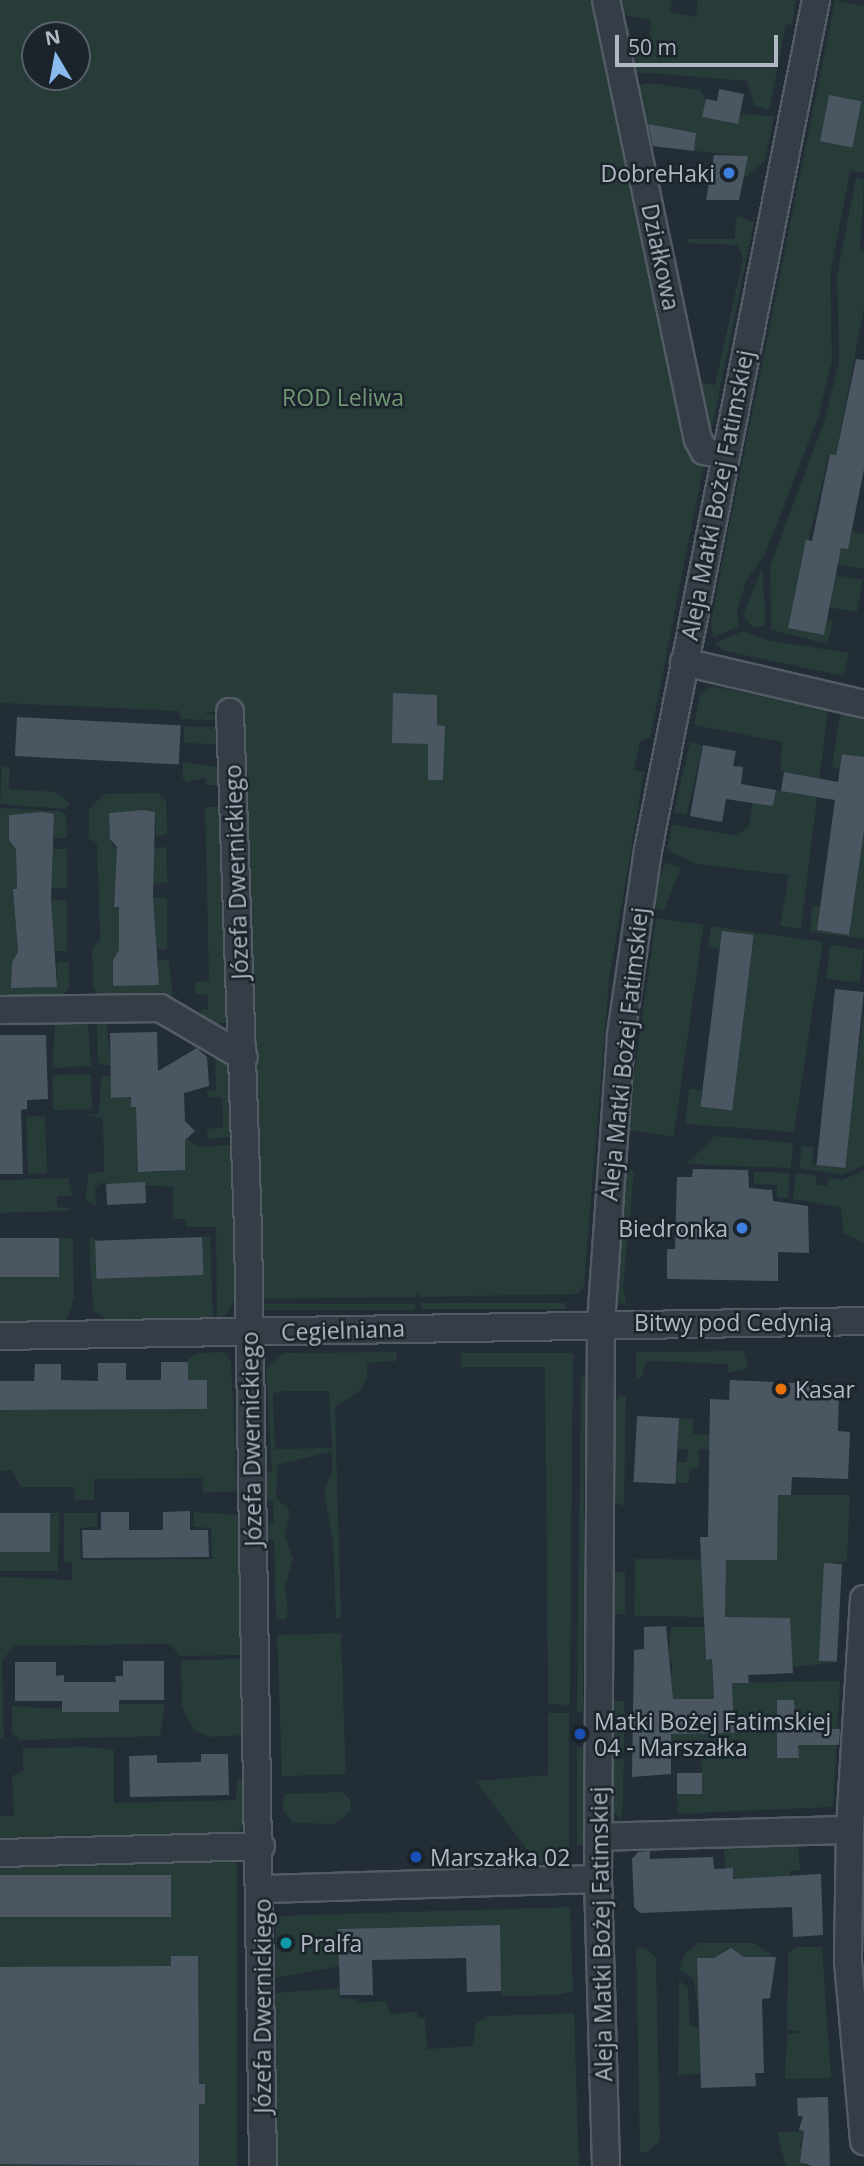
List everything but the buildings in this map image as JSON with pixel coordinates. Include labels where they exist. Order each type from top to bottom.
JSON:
[{"type":"street","name":"Działkowa","points":[[606,0],[698,439],[704,451],[725,455]]},
{"type":"street","name":"Aleja Matki Bożej Fatimskiej","points":[[606,2166],[598,1879],[601,1323],[628,975],[684,662],[816,0]]},
{"type":"street","points":[[684,662],[864,704]]},
{"type":"street","name":"Józefa Dwernickiego","points":[[230,712],[244,1057],[261,1846],[263,2166]]},
{"type":"street","points":[[0,1010],[160,1007],[244,1057]]},
{"type":"street","name":"Bitwy pod Cedynią","points":[[601,1323],[864,1321]]},
{"type":"street","name":"Cegielniana","points":[[0,1336],[248,1333],[601,1323]]},
{"type":"street","points":[[864,1599],[850,1830],[848,1961],[864,2141]]},
{"type":"street","points":[[598,1837],[850,1830]]},
{"type":"street","points":[[0,1853],[261,1846]]},
{"type":"street","points":[[261,1889],[598,1879]]},
{"type":"green space","name":"ROD Leliwa","points":[[0,0],[596,0],[703,469],[650,738],[640,741],[634,770],[644,772],[609,980],[584,1286],[579,1294],[419,1297],[419,1293],[414,1297],[259,1299],[242,712],[203,712],[218,716],[218,720],[204,720],[180,719],[179,711],[1,703],[0,712]]},
{"type":"green space","points":[[616,0],[672,0],[670,12],[696,17],[698,0],[796,0],[792,24],[786,25],[769,110],[754,106],[747,81],[634,72],[623,27],[630,27],[629,44],[649,44],[651,20],[620,14]]},
{"type":"green space","points":[[835,0],[864,6],[864,173],[850,171],[830,276],[832,360],[819,415],[765,554],[746,581],[737,612],[739,626],[713,638],[711,622]],"holes":[[[829,96],[860,101],[851,147],[821,141]]]},
{"type":"green space","points":[[649,83],[700,90],[706,99],[703,117],[737,124],[740,114],[774,116],[765,161],[743,179],[747,156],[694,151],[696,133],[647,124],[671,244],[665,242],[637,86]]},
{"type":"green space","points":[[856,178],[864,180],[860,250],[864,252],[864,308],[836,455],[829,454],[788,627],[833,620],[828,644],[771,630],[770,566],[824,422],[839,361],[837,276]]},
{"type":"green space","points":[[737,216],[754,222],[710,437],[699,382],[715,385],[743,258],[738,245],[687,243],[687,239],[734,239]]},
{"type":"green space","points":[[851,531],[864,534],[864,569],[838,564],[841,548],[848,549]]},
{"type":"green space","points":[[762,568],[766,619],[764,626],[753,628],[743,615]]},
{"type":"green space","points":[[835,575],[863,580],[857,612],[829,607]]},
{"type":"green space","points":[[743,631],[767,640],[849,653],[844,676],[725,651],[714,643]]},
{"type":"green space","points":[[712,686],[828,710],[801,929],[780,926],[789,875],[696,864],[667,850],[672,824],[737,836],[749,826],[753,800],[773,806],[776,790],[803,795],[807,776],[780,771],[782,742],[694,725],[700,696]]},
{"type":"green space","points":[[840,714],[864,718],[864,757],[842,754],[840,769],[832,767]]},
{"type":"green space","points":[[184,726],[217,727],[216,744],[183,743]]},
{"type":"green space","points":[[690,742],[703,745],[686,815],[674,812]]},
{"type":"green space","points":[[183,762],[219,767],[220,785],[206,785],[205,778],[187,782],[182,777]]},
{"type":"green space","points":[[2,766],[10,767],[9,789],[56,792],[70,803],[66,809],[0,804]]},
{"type":"green space","points":[[158,793],[166,800],[167,835],[156,836],[155,812],[109,813],[113,847],[117,847],[114,907],[119,907],[119,950],[113,961],[113,985],[158,985],[158,960],[165,960],[169,961],[173,995],[105,1000],[93,989],[92,948],[100,940],[97,843],[89,838],[89,809],[104,794]]},
{"type":"green space","points":[[205,807],[219,807],[227,1022],[215,1025],[201,1023],[201,1010],[208,1009],[208,995],[195,994],[195,982],[209,981]]},
{"type":"green space","points":[[0,808],[59,811],[66,815],[67,838],[54,838],[54,814],[9,815],[9,840],[16,849],[17,889],[13,890],[18,952],[12,962],[11,988],[57,987],[57,962],[69,962],[69,989],[61,996],[0,1000]]},
{"type":"green space","points":[[864,831],[864,939],[810,932],[812,906],[821,907],[818,930],[849,934]]},
{"type":"green space","points":[[152,847],[166,847],[167,883],[153,883]]},
{"type":"green space","points":[[50,849],[67,849],[67,888],[50,888]]},
{"type":"green space","points":[[666,862],[681,868],[664,911],[649,905]]},
{"type":"green space","points":[[153,898],[167,898],[167,949],[153,949]]},
{"type":"green space","points":[[51,900],[67,900],[67,951],[51,951]]},
{"type":"green space","points":[[656,918],[704,925],[674,1137],[626,1130]]},
{"type":"green space","points":[[711,926],[823,942],[794,1132],[685,1124],[689,1089],[702,1090],[700,1107],[732,1110],[754,936],[722,931],[720,950],[708,947]]},
{"type":"green space","points":[[830,945],[864,949],[860,983],[826,979]]},
{"type":"green space","points":[[864,1011],[864,1165],[842,1175],[799,1168],[802,1146],[814,1147],[812,1164],[843,1168]]},
{"type":"green space","points":[[106,1019],[111,1065],[98,1063],[97,1020]]},
{"type":"green space","points":[[88,1021],[91,1066],[52,1068],[55,1022]]},
{"type":"green space","points":[[215,1057],[227,1066],[230,1137],[208,1139],[207,1129],[223,1127],[222,1098],[210,1097],[206,1091],[216,1090]]},
{"type":"green space","points":[[91,1074],[92,1109],[53,1110],[52,1075]]},
{"type":"green space","points":[[101,1076],[111,1076],[112,1098],[131,1097],[131,1107],[136,1107],[153,1172],[170,1171],[185,1137],[198,1147],[231,1145],[236,1297],[226,1315],[217,1318],[216,1227],[186,1227],[186,1219],[173,1219],[173,1187],[100,1183],[95,1188],[96,1205],[85,1200],[89,1173],[104,1172],[103,1118],[85,1115],[99,1114]]},
{"type":"green space","points":[[45,1116],[47,1173],[28,1174],[26,1117]]},
{"type":"green space","points":[[715,1136],[793,1143],[791,1168],[686,1164]]},
{"type":"green space","points":[[627,1166],[634,1172],[623,1287],[627,1306],[616,1301],[615,1293]]},
{"type":"green space","points":[[864,1171],[864,1243],[843,1233],[841,1207],[793,1199],[796,1173],[817,1176],[816,1185],[827,1186],[829,1178],[842,1180]]},
{"type":"green space","points":[[754,1172],[790,1173],[788,1198],[777,1197],[777,1185],[754,1184]]},
{"type":"green space","points":[[68,1178],[72,1196],[57,1196],[57,1207],[71,1208],[68,1211],[0,1213],[0,1180]]},
{"type":"green space","points":[[202,1237],[210,1237],[213,1318],[106,1319],[93,1310],[89,1238],[95,1238],[96,1276],[202,1275]]},
{"type":"green space","points":[[59,1238],[73,1238],[74,1298],[68,1318],[58,1325],[0,1325],[0,1277],[59,1276]]},
{"type":"green space","points":[[421,1303],[565,1303],[565,1309],[421,1309]]},
{"type":"green space","points":[[262,1304],[415,1304],[415,1310],[262,1310]]},
{"type":"green space","points":[[744,1351],[748,1368],[728,1373],[728,1364],[646,1361],[642,1376],[636,1379],[636,1352]]},
{"type":"green space","points":[[224,1352],[231,1362],[237,1491],[203,1493],[202,1478],[94,1479],[94,1500],[75,1500],[74,1487],[21,1487],[11,1470],[0,1471],[0,1410],[207,1409],[188,1380],[188,1359],[198,1353]]},
{"type":"green space","points":[[397,1352],[396,1361],[367,1363],[367,1378],[361,1390],[335,1407],[341,1618],[336,1618],[333,1541],[324,1493],[332,1471],[332,1451],[278,1465],[276,1498],[290,1511],[285,1536],[293,1559],[285,1587],[288,1611],[286,1619],[276,1620],[274,1541],[263,1535],[263,1529],[274,1522],[273,1502],[261,1498],[261,1477],[272,1471],[266,1368],[284,1353]],"holes":[[[282,1391],[329,1391],[332,1448],[275,1449],[273,1394]]]},
{"type":"green space","points":[[461,1353],[573,1353],[570,1705],[548,1704],[545,1367],[461,1367]]},
{"type":"green space","points":[[581,1377],[585,1377],[583,1712],[577,1712]]},
{"type":"green space","points":[[620,1396],[626,1396],[624,1506],[613,1502],[614,1402]]},
{"type":"green space","points":[[678,1418],[693,1419],[693,1434],[754,1436],[741,1449],[699,1449],[699,1468],[689,1469],[689,1483],[676,1483],[677,1462],[687,1462],[688,1450],[677,1449]]},
{"type":"green space","points":[[778,1495],[850,1495],[847,1561],[825,1564],[823,1615],[840,1616],[838,1642],[821,1661],[837,1662],[792,1667],[789,1618],[634,1616],[635,1559],[776,1560]]},
{"type":"green space","points":[[194,1512],[238,1515],[242,1655],[180,1656],[170,1644],[15,1646],[2,1660],[4,1738],[0,1739],[0,1577],[72,1580],[72,1563],[64,1562],[64,1513],[97,1513],[97,1527],[80,1528],[81,1560],[212,1559],[211,1528],[194,1527]]},
{"type":"green space","points":[[50,1513],[59,1513],[58,1571],[0,1571],[0,1552],[49,1552]]},
{"type":"green space","points":[[614,1572],[625,1572],[625,1614],[614,1614]]},
{"type":"green space","points":[[671,1627],[704,1627],[706,1659],[712,1659],[713,1683],[840,1681],[833,1807],[678,1814],[677,1794],[702,1793],[701,1746],[671,1746],[671,1734],[734,1733],[733,1709],[714,1699],[667,1699],[672,1671],[672,1662],[668,1662]]},
{"type":"green space","points":[[341,1633],[346,1774],[282,1776],[277,1635]]},
{"type":"green space","points":[[242,1659],[244,1735],[211,1737],[195,1731],[182,1708],[181,1660]]},
{"type":"green space","points":[[613,1701],[624,1701],[624,1753],[613,1753]]},
{"type":"green space","points":[[119,1704],[165,1704],[160,1736],[20,1740],[12,1733],[12,1706],[118,1712]]},
{"type":"green space","points":[[548,1713],[569,1713],[569,1859],[561,1864],[537,1863],[476,1781],[548,1775]]},
{"type":"green space","points":[[88,1747],[114,1750],[114,1803],[236,1800],[237,1779],[245,1778],[246,1827],[233,1835],[0,1842],[0,1816],[14,1816],[12,1776],[23,1771],[23,1748]]},
{"type":"green space","points":[[577,1747],[583,1747],[583,1845],[577,1845]]},
{"type":"green space","points":[[613,1759],[624,1759],[622,1820],[612,1811]]},
{"type":"green space","points":[[342,1792],[350,1799],[351,1811],[334,1824],[293,1823],[282,1808],[285,1794]]},
{"type":"green space","points":[[798,1845],[800,1870],[790,1871],[790,1877],[733,1879],[733,1869],[725,1869],[724,1848]]},
{"type":"green space","points":[[0,1860],[237,1860],[237,2166],[0,2166]]},
{"type":"green space","points":[[570,1907],[573,1991],[558,1995],[501,1996],[499,1925],[339,1929],[340,1966],[275,1978],[276,1916]]},
{"type":"green space","points":[[699,1943],[754,1943],[771,1954],[772,1960],[745,1960],[728,1948],[717,1960],[697,1958],[699,2019],[694,1980],[680,1970],[684,1955]]},
{"type":"green space","points":[[795,1947],[822,1947],[831,2078],[785,2079],[787,2034],[801,2032],[787,2029],[788,1953]]},
{"type":"green space","points":[[636,1948],[645,1948],[656,1958],[660,2141],[648,2152],[640,2152]]},
{"type":"green space","points":[[679,1980],[688,1989],[690,2026],[699,2027],[701,2074],[678,2075]]},
{"type":"green space","points":[[340,1988],[341,1998],[356,1999],[357,2003],[386,2001],[390,2014],[417,2012],[418,2018],[425,2018],[427,2049],[473,2046],[475,2024],[488,2016],[574,2013],[579,2166],[276,2166],[274,1993]]},
{"type":"green space","points":[[804,2131],[800,2147],[804,2148],[804,2166],[786,2166],[777,2132]]},
{"type":"place","name":"DobreHaki","points":[[729,173]]},
{"type":"place","name":"Biedronka","points":[[742,1228]]},
{"type":"place","name":"Kasar","points":[[781,1389]]},
{"type":"place","name":"Matki Bożej Fatimskiej 04 - Marszałka","points":[[580,1734]]},
{"type":"place","name":"Marszałka 02","points":[[416,1857]]},
{"type":"place","name":"Pralfa","points":[[286,1943]]}]
